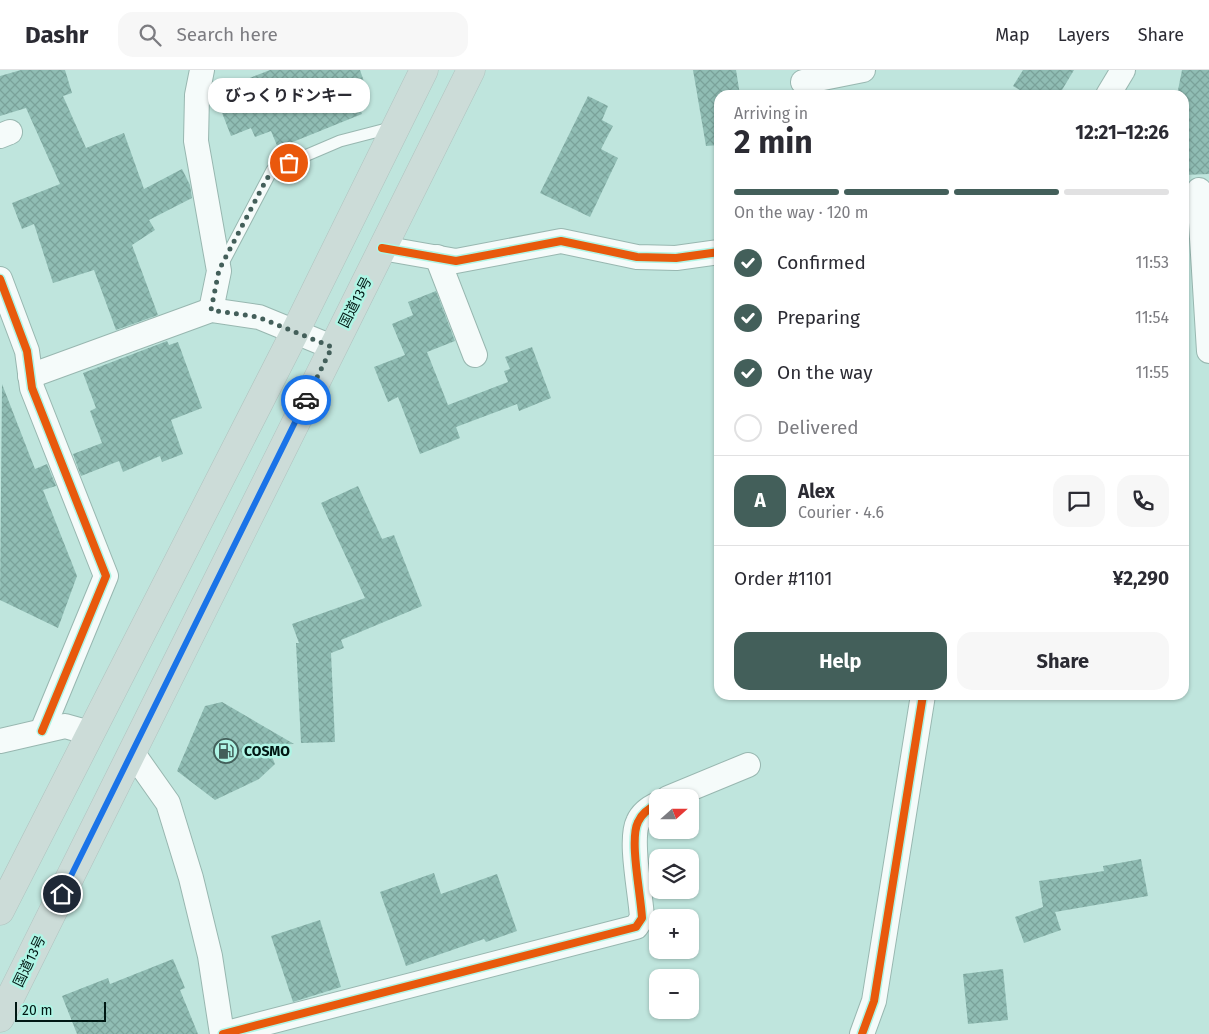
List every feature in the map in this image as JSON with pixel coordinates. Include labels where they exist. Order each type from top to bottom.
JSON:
[{"type":"highway","points":[[0,911],[295,332],[424,70]]},
{"type":"highway","name":"国道13号","points":[[0,1018],[471,70]]},
{"type":"street","points":[[202,70],[197,95],[196,141],[219,270],[211,310]]},
{"type":"street","points":[[803,82],[863,70]]},
{"type":"street","points":[[1110,90],[1119,71]]},
{"type":"street","points":[[1197,191],[1209,351]]},
{"type":"street","points":[[382,248],[456,260],[561,241],[637,257],[676,258],[714,253]]},
{"type":"street","points":[[437,257],[475,355]]},
{"type":"street","points":[[0,279],[27,351],[32,388],[106,576],[42,731]]},
{"type":"street","points":[[30,376],[211,310],[258,317],[332,347]]},
{"type":"street","points":[[862,1034],[874,1001],[921,700]]},
{"type":"street","points":[[0,741],[65,726],[90,734]]},
{"type":"street","points":[[132,752],[168,803],[191,878],[210,956],[222,1034],[636,927],[642,918],[633,836],[642,816],[649,811]]},
{"type":"street","points":[[690,789],[748,765]]},
{"type":"lane","points":[[219,270],[272,170],[340,141],[396,126]]},
{"type":"building","points":[[21,70],[65,70],[72,93],[63,96],[86,148],[124,133],[144,189],[182,169],[190,185],[192,198],[149,220],[155,230],[132,245],[158,315],[116,330],[94,270],[53,283],[34,224],[22,229],[12,203],[60,184],[26,108],[0,116],[0,76]]},
{"type":"building","points":[[270,70],[360,70],[368,93],[355,97],[362,114],[278,148],[271,131],[255,137],[251,128],[231,136],[214,92]]},
{"type":"building","points":[[693,70],[736,70],[739,90],[714,90],[714,145],[706,146]]},
{"type":"building","points":[[1023,70],[1074,70],[1062,90],[1020,90],[1013,86]]},
{"type":"building","points":[[1182,70],[1209,70],[1209,174],[1189,175],[1189,90],[1178,90]]},
{"type":"building","points":[[588,96],[608,106],[602,120],[613,126],[601,149],[618,158],[590,217],[540,193]]},
{"type":"building","points":[[436,291],[455,341],[427,352],[448,405],[508,382],[504,371],[510,369],[505,357],[532,347],[551,398],[519,411],[517,404],[456,427],[460,438],[420,454],[398,397],[388,402],[374,367],[405,355],[392,324],[413,315],[408,302]]},
{"type":"building","points":[[167,341],[169,345],[178,342],[202,408],[171,420],[183,454],[162,462],[160,456],[123,472],[119,461],[81,476],[73,454],[102,443],[90,411],[96,408],[83,373]]},
{"type":"building","points":[[2,384],[35,469],[47,464],[56,486],[43,490],[77,576],[58,628],[0,600]]},
{"type":"building","points":[[358,486],[382,539],[394,535],[422,606],[341,640],[344,648],[331,653],[335,742],[301,743],[296,643],[299,643],[292,624],[365,598],[321,503]]},
{"type":"building","points":[[222,702],[294,744],[267,745],[275,764],[259,779],[215,800],[177,771],[205,706]]},
{"type":"building","points":[[1141,859],[1148,896],[1055,912],[1061,930],[1024,943],[1015,917],[1043,907],[1039,881],[1104,871],[1103,866]]},
{"type":"building","points":[[434,873],[441,894],[497,874],[517,931],[486,942],[484,939],[406,966],[380,892]]},
{"type":"building","points":[[320,920],[341,987],[293,1002],[271,936]]},
{"type":"building","points":[[173,959],[185,988],[180,990],[198,1034],[77,1034],[62,996],[108,978],[110,984]]},
{"type":"building","points":[[1003,969],[1008,1020],[968,1024],[963,974]]},
{"type":"cycle path","points":[[382,248],[456,261],[561,241],[637,257],[676,258],[714,253]]},
{"type":"cycle path","points":[[0,279],[27,351],[32,388],[106,576],[42,731]]},
{"type":"cycle path","points":[[862,1034],[874,1001],[922,700]]},
{"type":"cycle path","points":[[223,1034],[636,927],[642,918],[635,854],[636,830],[638,822],[649,809]]},
{"type":"way so far","points":[[289,163],[272,170],[263,186],[219,270],[211,310],[258,317],[332,347],[306,400]]},
{"type":"place","name":"びっくりドンキー","points":[[289,163]]},
{"type":"place","name":"COSMO","points":[[226,751]]},
{"type":"route","points":[[62,894],[306,400]]}]
